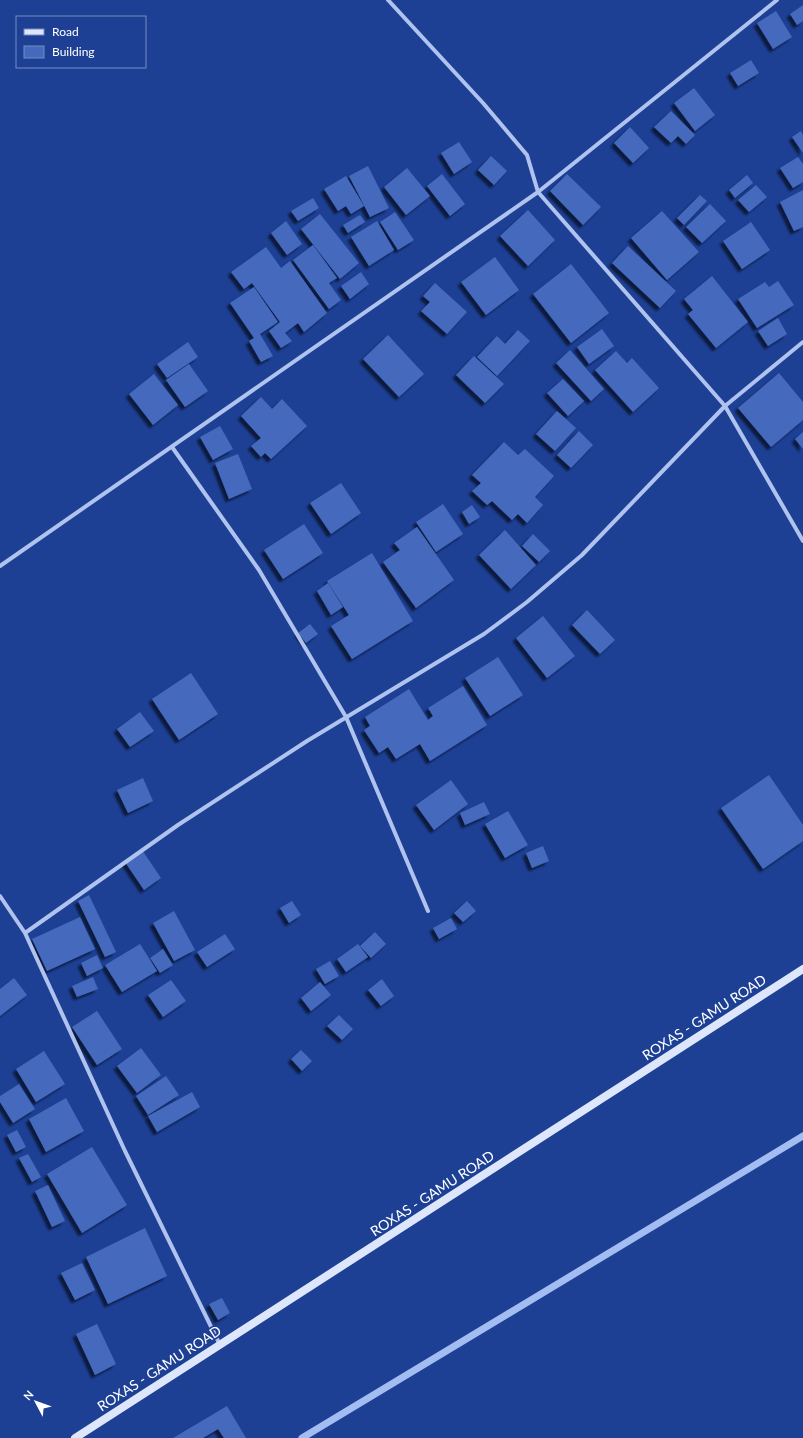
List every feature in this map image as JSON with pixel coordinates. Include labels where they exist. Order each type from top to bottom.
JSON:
[{"type":"main road","name":"ROXAS - GAMU ROAD","points":[[75,1438],[803,969]]},
{"type":"street","points":[[388,0],[483,103],[527,155],[538,192],[725,406],[803,541]]},
{"type":"street","points":[[0,566],[538,192],[777,0]]},
{"type":"street","points":[[25,933],[178,825],[346,717],[484,634],[527,602],[582,555],[725,406],[803,342]]},
{"type":"street","points":[[172,447],[260,570],[346,717],[428,911]]},
{"type":"street","points":[[0,896],[25,933],[121,1144],[220,1345]]},
{"type":"building","points":[[803,5],[803,21],[797,25],[790,14]]},
{"type":"building","points":[[776,11],[792,37],[773,49],[757,23]]},
{"type":"building","points":[[751,60],[759,73],[738,86],[730,73]]},
{"type":"building","points":[[694,88],[715,115],[695,131],[674,103]]},
{"type":"building","points":[[671,111],[695,135],[686,144],[678,136],[671,143],[654,127]]},
{"type":"building","points":[[630,127],[649,148],[633,163],[614,143]]},
{"type":"building","points":[[801,131],[803,135],[803,153],[792,137]]},
{"type":"building","points":[[459,142],[472,162],[454,174],[441,153]]},
{"type":"building","points":[[491,156],[507,171],[494,185],[478,170]]},
{"type":"building","points":[[798,157],[803,164],[803,182],[793,188],[780,168]]},
{"type":"building","points":[[368,166],[389,208],[370,217],[349,176]]},
{"type":"building","points":[[407,168],[430,196],[406,215],[384,187]]},
{"type":"building","points":[[442,174],[465,204],[450,216],[427,186]]},
{"type":"building","points":[[567,174],[601,207],[583,225],[550,191]]},
{"type":"building","points":[[747,175],[753,183],[735,198],[729,190]]},
{"type":"building","points":[[346,176],[364,206],[351,214],[346,206],[338,211],[324,189]]},
{"type":"building","points":[[756,185],[767,197],[749,212],[738,200]]},
{"type":"building","points":[[803,190],[803,227],[794,231],[780,202]]},
{"type":"building","points":[[700,195],[707,201],[684,225],[677,218]]},
{"type":"building","points":[[313,198],[319,208],[298,221],[291,211]]},
{"type":"building","points":[[710,204],[726,221],[702,243],[686,227]]},
{"type":"building","points":[[528,210],[555,240],[528,266],[500,236]]},
{"type":"building","points":[[662,211],[699,252],[667,280],[631,238]]},
{"type":"building","points":[[395,212],[414,240],[398,250],[380,222]]},
{"type":"building","points":[[320,214],[359,263],[340,279],[301,229]]},
{"type":"building","points":[[360,215],[365,222],[348,233],[343,225]]},
{"type":"building","points":[[286,221],[302,244],[287,255],[271,233]]},
{"type":"building","points":[[377,221],[394,250],[369,266],[351,237]]},
{"type":"building","points":[[751,222],[770,250],[742,269],[723,241]]},
{"type":"building","points":[[313,245],[337,278],[329,283],[341,300],[329,309],[293,260]]},
{"type":"building","points":[[628,246],[676,291],[660,308],[612,263]]},
{"type":"building","points":[[266,247],[281,268],[290,261],[327,313],[304,332],[298,323],[285,333],[292,341],[281,348],[269,331],[280,322],[252,283],[244,289],[231,272]]},
{"type":"building","points":[[495,257],[519,290],[486,315],[461,282]]},
{"type":"building","points":[[571,264],[609,313],[571,343],[533,294]]},
{"type":"building","points":[[361,272],[369,284],[350,299],[341,286]]},
{"type":"building","points":[[712,276],[748,322],[716,348],[688,314],[693,310],[684,299]]},
{"type":"building","points":[[778,281],[794,305],[757,328],[738,299],[765,282],[769,287]]},
{"type":"building","points":[[435,283],[467,312],[447,334],[421,311],[430,302],[423,296]]},
{"type":"building","points":[[254,287],[278,322],[260,334],[273,356],[261,362],[249,341],[254,338],[230,303]]},
{"type":"building","points":[[778,318],[787,334],[768,346],[758,331]]},
{"type":"building","points":[[602,329],[614,346],[589,364],[577,347]]},
{"type":"building","points":[[518,330],[530,341],[497,376],[477,357],[497,336],[505,344]]},
{"type":"building","points":[[388,335],[424,374],[399,397],[363,359]]},
{"type":"building","points":[[188,342],[198,357],[167,378],[157,364]]},
{"type":"building","points":[[570,350],[604,389],[591,401],[556,363]]},
{"type":"building","points":[[616,351],[627,363],[632,358],[659,388],[633,412],[595,370]]},
{"type":"building","points":[[474,356],[504,384],[485,403],[456,375]]},
{"type":"building","points":[[189,364],[208,391],[185,407],[166,380]]},
{"type":"building","points":[[779,373],[803,402],[803,420],[771,447],[738,408]]},
{"type":"building","points":[[154,374],[178,405],[153,425],[129,394]]},
{"type":"building","points":[[563,379],[584,401],[568,416],[547,393]]},
{"type":"building","points":[[261,397],[272,409],[282,399],[307,426],[271,459],[265,453],[261,457],[251,446],[261,438],[241,416]]},
{"type":"building","points":[[557,411],[576,428],[555,451],[536,434]]},
{"type":"building","points":[[220,426],[233,449],[213,460],[200,437]]},
{"type":"building","points":[[579,431],[593,445],[571,468],[557,455]]},
{"type":"building","points":[[803,432],[803,449],[795,439]]},
{"type":"building","points":[[504,442],[518,455],[525,449],[554,476],[535,497],[543,505],[527,523],[518,514],[512,520],[492,501],[487,505],[472,491],[481,483],[472,475]]},
{"type":"building","points":[[238,454],[252,489],[229,499],[215,463]]},
{"type":"building","points":[[341,483],[361,513],[331,534],[310,503]]},
{"type":"building","points":[[443,504],[463,534],[436,552],[416,522]]},
{"type":"building","points":[[472,505],[480,517],[469,524],[462,512]]},
{"type":"building","points":[[304,524],[323,553],[283,579],[264,550]]},
{"type":"building","points":[[417,527],[454,580],[416,608],[383,562],[400,550],[394,543]]},
{"type":"building","points":[[505,530],[536,565],[511,589],[479,555]]},
{"type":"building","points":[[533,534],[550,551],[539,562],[522,546]]},
{"type":"building","points":[[372,553],[413,621],[352,659],[331,626],[349,615],[327,581]]},
{"type":"building","points":[[328,583],[343,607],[331,615],[317,591]]},
{"type":"building","points":[[587,610],[615,640],[600,654],[572,625]]},
{"type":"building","points":[[543,616],[575,656],[547,678],[516,638]]},
{"type":"building","points":[[310,624],[318,634],[306,643],[298,633]]},
{"type":"building","points":[[498,657],[523,695],[490,716],[465,678]]},
{"type":"building","points":[[191,673],[218,714],[179,740],[152,699]]},
{"type":"building","points":[[463,686],[487,725],[430,761],[420,744],[396,759],[388,747],[379,753],[364,730],[370,726],[365,717],[409,689],[428,720],[433,716],[428,708]]},
{"type":"building","points":[[140,712],[154,731],[130,747],[117,729]]},
{"type":"building","points":[[769,775],[803,825],[803,841],[763,869],[721,808]]},
{"type":"building","points":[[143,778],[153,801],[128,813],[117,790]]},
{"type":"building","points":[[451,780],[468,804],[434,830],[416,805]]},
{"type":"building","points":[[484,802],[490,814],[465,825],[460,813]]},
{"type":"building","points":[[508,811],[528,845],[505,858],[485,824]]},
{"type":"building","points":[[543,846],[549,861],[532,868],[526,853]]},
{"type":"building","points":[[142,850],[161,878],[144,890],[125,862]]},
{"type":"building","points":[[89,895],[116,952],[105,957],[78,901]]},
{"type":"building","points":[[292,901],[301,915],[289,923],[280,908]]},
{"type":"building","points":[[467,901],[476,911],[463,922],[454,913]]},
{"type":"building","points":[[174,911],[195,950],[174,961],[153,923]]},
{"type":"building","points":[[80,917],[95,949],[47,971],[32,939]]},
{"type":"building","points":[[451,918],[457,929],[439,939],[433,928]]},
{"type":"building","points":[[375,932],[386,944],[371,958],[360,946]]},
{"type":"building","points":[[225,934],[235,949],[207,967],[197,952]]},
{"type":"building","points":[[140,944],[157,971],[122,992],[105,965]]},
{"type":"building","points":[[358,944],[368,957],[346,972],[337,959]]},
{"type":"building","points":[[163,949],[173,965],[160,973],[150,958]]},
{"type":"building","points":[[97,955],[103,968],[87,976],[81,963]]},
{"type":"building","points":[[330,961],[339,976],[325,984],[316,969]]},
{"type":"building","points":[[93,977],[98,989],[77,997],[72,986]]},
{"type":"building","points":[[14,978],[27,995],[0,1016],[0,989]]},
{"type":"building","points":[[382,979],[394,996],[381,1006],[368,990]]},
{"type":"building","points":[[171,980],[186,1001],[163,1017],[148,995]]},
{"type":"building","points":[[320,982],[331,995],[311,1011],[301,998]]},
{"type":"building","points":[[97,1011],[122,1049],[97,1065],[72,1027]]},
{"type":"building","points":[[339,1015],[353,1029],[342,1040],[327,1026]]},
{"type":"building","points":[[141,1048],[161,1075],[137,1093],[117,1066]]},
{"type":"building","points":[[301,1050],[312,1061],[302,1071],[291,1059]]},
{"type":"building","points":[[44,1051],[65,1084],[36,1102],[16,1069]]},
{"type":"building","points":[[166,1076],[179,1095],[148,1115],[136,1096]]},
{"type":"building","points":[[19,1084],[35,1109],[13,1123],[0,1102],[0,1096]]},
{"type":"building","points":[[192,1092],[200,1107],[157,1132],[148,1116]]},
{"type":"building","points":[[66,1098],[84,1131],[46,1152],[29,1119]]},
{"type":"building","points":[[17,1130],[26,1147],[16,1152],[7,1135]]},
{"type":"building","points":[[92,1147],[127,1205],[82,1233],[47,1174]]},
{"type":"building","points":[[28,1154],[41,1177],[32,1182],[19,1158]]},
{"type":"building","points":[[48,1185],[65,1221],[52,1227],[35,1191]]},
{"type":"building","points":[[145,1228],[167,1276],[108,1304],[86,1257]]},
{"type":"building","points":[[82,1263],[95,1290],[75,1300],[61,1273]]},
{"type":"building","points":[[222,1298],[230,1313],[218,1320],[209,1304]]},
{"type":"building","points":[[97,1324],[116,1364],[95,1375],[76,1334]]},
{"type":"building","points":[[227,1406],[246,1438],[224,1438],[218,1429],[203,1438],[173,1438]]},
{"type":"waterway","points":[[302,1438],[803,1136]]}]
